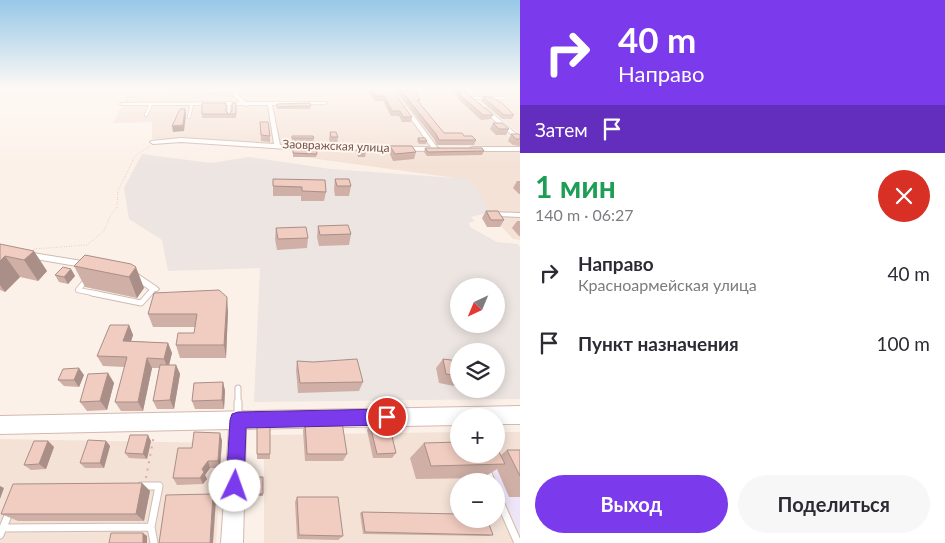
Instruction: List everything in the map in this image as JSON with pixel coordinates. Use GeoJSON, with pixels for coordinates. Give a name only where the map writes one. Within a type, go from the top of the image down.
{"type":"FeatureCollection","features":[{"type":"Feature","properties":{"kind":"main road"},"geometry":{"type":"LineString","coordinates":[[505,415],[520,415]]}},
{"type":"Feature","properties":{"kind":"main road"},"geometry":{"type":"LineString","coordinates":[[0,425],[450,416]]}},
{"type":"Feature","properties":{"kind":"main road"},"geometry":{"type":"LineString","coordinates":[[232,543],[238,420]]}},
{"type":"Feature","properties":{"kind":"street"},"geometry":{"type":"LineString","coordinates":[[271,113],[277,145]]}},
{"type":"Feature","properties":{"kind":"street"},"geometry":{"type":"LineString","coordinates":[[409,113],[435,149]]}},
{"type":"Feature","properties":{"kind":"street"},"geometry":{"type":"LineString","coordinates":[[489,113],[520,140]]}},
{"type":"Feature","properties":{"kind":"street","name":"Заовражская улица"},"geometry":{"type":"LineString","coordinates":[[153,142],[181,140],[287,147],[445,149]]}},
{"type":"Feature","properties":{"kind":"street"},"geometry":{"type":"LineString","coordinates":[[464,149],[520,149]]}},
{"type":"Feature","properties":{"kind":"street"},"geometry":{"type":"LineString","coordinates":[[496,214],[520,214]]}},
{"type":"Feature","properties":{"kind":"street"},"geometry":{"type":"LineString","coordinates":[[18,253],[95,270]]}},
{"type":"Feature","properties":{"kind":"street"},"geometry":{"type":"LineString","coordinates":[[122,270],[130,272],[154,289]]}},
{"type":"Feature","properties":{"kind":"lane"},"geometry":{"type":"LineString","coordinates":[[95,270],[78,290],[141,303],[154,289]]}},
{"type":"Feature","properties":{"kind":"lane"},"geometry":{"type":"LineString","coordinates":[[238,388],[238,420]]}},
{"type":"Feature","properties":{"kind":"lane"},"geometry":{"type":"LineString","coordinates":[[483,463],[487,473]]}},
{"type":"Feature","properties":{"kind":"lane"},"geometry":{"type":"LineString","coordinates":[[135,486],[159,486],[151,527],[154,543]]}},
{"type":"Feature","properties":{"kind":"lane"},"geometry":{"type":"LineString","coordinates":[[12,503],[1,532],[151,527]]}},
{"type":"Feature","properties":{"kind":"lane"},"geometry":{"type":"LineString","coordinates":[[505,513],[518,543]]}},
{"type":"Feature","properties":{"kind":"path"},"geometry":{"type":"LineString","coordinates":[[18,253],[34,249],[87,245],[104,232],[110,216],[117,208],[118,191],[135,156],[152,145],[153,142]]}},
{"type":"Feature","properties":{"kind":"path"},"geometry":{"type":"LineString","coordinates":[[144,486],[156,423]]}},
{"type":"Feature","properties":{"kind":"shaded area"},"geometry":{"type":"Polygon","coordinates":[[[118,113],[483,113],[520,146],[268,144],[152,139],[152,122],[113,123],[118,113]]]}},
{"type":"Feature","properties":{"kind":"shaded area"},"geometry":{"type":"Polygon","coordinates":[[[496,113],[520,113],[520,134],[496,113]]]}},
{"type":"Feature","properties":{"kind":"shaded area"},"geometry":{"type":"Polygon","coordinates":[[[299,149],[520,152],[520,240],[513,239],[455,178],[303,157],[299,149]]]}},
{"type":"Feature","properties":{"kind":"shaded area"},"geometry":{"type":"Polygon","coordinates":[[[142,154],[211,163],[249,157],[331,169],[470,179],[491,212],[471,217],[475,221],[469,223],[470,227],[497,242],[518,244],[520,247],[520,399],[254,402],[260,268],[168,271],[162,240],[129,219],[124,188],[142,154]]]}},
{"type":"Feature","properties":{"kind":"shaded area"},"geometry":{"type":"Polygon","coordinates":[[[450,432],[450,463],[505,463],[505,432],[520,432],[520,543],[264,543],[264,435],[450,432]]]}},
{"type":"Feature","properties":{"kind":"shaded area"},"geometry":{"type":"Polygon","coordinates":[[[0,439],[222,443],[216,543],[0,543],[0,439]]]}},
{"type":"Feature","properties":{"kind":"shaded area"},"geometry":{"type":"Polygon","coordinates":[[[505,458],[520,458],[520,535],[505,501],[505,473],[493,473],[489,463],[505,463],[505,458]]]}},
{"type":"Feature","properties":{"kind":"building"},"geometry":{"type":"Polygon","coordinates":[[[178,113],[184,113],[183,125],[172,126],[178,113]]]}},
{"type":"Feature","properties":{"kind":"building"},"geometry":{"type":"Polygon","coordinates":[[[228,113],[229,114],[202,114],[228,113]]]}},
{"type":"Feature","properties":{"kind":"building"},"geometry":{"type":"Polygon","coordinates":[[[401,113],[409,113],[412,117],[403,117],[401,113]]]}},
{"type":"Feature","properties":{"kind":"building"},"geometry":{"type":"Polygon","coordinates":[[[419,113],[428,113],[444,133],[462,133],[464,136],[472,136],[476,140],[439,140],[419,113]]]}},
{"type":"Feature","properties":{"kind":"building"},"geometry":{"type":"Polygon","coordinates":[[[481,113],[493,115],[483,115],[481,113]]]}},
{"type":"Feature","properties":{"kind":"building"},"geometry":{"type":"Polygon","coordinates":[[[502,113],[514,115],[504,115],[502,113]]]}},
{"type":"Feature","properties":{"kind":"building"},"geometry":{"type":"Polygon","coordinates":[[[260,122],[268,122],[270,136],[261,135],[260,122]]]}},
{"type":"Feature","properties":{"kind":"building"},"geometry":{"type":"Polygon","coordinates":[[[493,123],[502,123],[509,129],[499,129],[493,123]]]}},
{"type":"Feature","properties":{"kind":"building"},"geometry":{"type":"Polygon","coordinates":[[[330,132],[336,132],[338,137],[331,137],[330,132]]]}},
{"type":"Feature","properties":{"kind":"building"},"geometry":{"type":"Polygon","coordinates":[[[511,134],[519,134],[520,139],[516,139],[511,134]]]}},
{"type":"Feature","properties":{"kind":"building"},"geometry":{"type":"Polygon","coordinates":[[[292,136],[313,136],[314,138],[292,138],[292,136]]]}},
{"type":"Feature","properties":{"kind":"building"},"geometry":{"type":"Polygon","coordinates":[[[418,138],[425,138],[427,141],[420,141],[418,138]]]}},
{"type":"Feature","properties":{"kind":"building"},"geometry":{"type":"Polygon","coordinates":[[[357,145],[364,145],[366,151],[360,151],[357,145]]]}},
{"type":"Feature","properties":{"kind":"building"},"geometry":{"type":"Polygon","coordinates":[[[390,146],[412,146],[416,152],[395,154],[390,146]]]}},
{"type":"Feature","properties":{"kind":"building"},"geometry":{"type":"Polygon","coordinates":[[[293,148],[316,148],[317,154],[293,153],[293,148]]]}},
{"type":"Feature","properties":{"kind":"building"},"geometry":{"type":"Polygon","coordinates":[[[425,148],[482,148],[484,151],[428,152],[425,148]]]}},
{"type":"Feature","properties":{"kind":"building"},"geometry":{"type":"Polygon","coordinates":[[[273,179],[325,180],[326,192],[302,191],[302,187],[273,186],[273,179]]]}},
{"type":"Feature","properties":{"kind":"building"},"geometry":{"type":"Polygon","coordinates":[[[335,179],[349,179],[351,186],[337,186],[335,179]]]}},
{"type":"Feature","properties":{"kind":"building"},"geometry":{"type":"Polygon","coordinates":[[[486,211],[498,211],[504,220],[491,220],[486,211]]]}},
{"type":"Feature","properties":{"kind":"building"},"geometry":{"type":"Polygon","coordinates":[[[348,225],[351,234],[320,235],[318,226],[348,225]]]}},
{"type":"Feature","properties":{"kind":"building"},"geometry":{"type":"Polygon","coordinates":[[[306,227],[308,238],[278,239],[276,228],[306,227]]]}},
{"type":"Feature","properties":{"kind":"building"},"geometry":{"type":"Polygon","coordinates":[[[0,244],[34,251],[24,260],[5,256],[0,261],[0,244]]]}},
{"type":"Feature","properties":{"kind":"building"},"geometry":{"type":"Polygon","coordinates":[[[85,255],[131,264],[136,267],[129,277],[74,266],[85,255]]]}},
{"type":"Feature","properties":{"kind":"building"},"geometry":{"type":"Polygon","coordinates":[[[63,267],[71,269],[64,277],[55,275],[63,267]]]}},
{"type":"Feature","properties":{"kind":"building"},"geometry":{"type":"Polygon","coordinates":[[[219,290],[227,297],[224,345],[176,345],[178,333],[194,333],[197,314],[148,314],[154,293],[219,290]]]}},
{"type":"Feature","properties":{"kind":"building"},"geometry":{"type":"Polygon","coordinates":[[[110,325],[129,325],[123,341],[168,343],[164,359],[147,358],[138,402],[115,402],[127,357],[97,356],[110,325]]]}},
{"type":"Feature","properties":{"kind":"building"},"geometry":{"type":"Polygon","coordinates":[[[357,359],[363,382],[300,383],[297,361],[313,362],[357,359]]]}},
{"type":"Feature","properties":{"kind":"building"},"geometry":{"type":"Polygon","coordinates":[[[443,359],[450,360],[450,375],[446,374],[443,359]]]}},
{"type":"Feature","properties":{"kind":"building"},"geometry":{"type":"Polygon","coordinates":[[[160,365],[176,365],[170,400],[153,401],[160,365]]]}},
{"type":"Feature","properties":{"kind":"building"},"geometry":{"type":"Polygon","coordinates":[[[79,368],[74,380],[58,380],[63,369],[79,368]]]}},
{"type":"Feature","properties":{"kind":"building"},"geometry":{"type":"Polygon","coordinates":[[[108,373],[100,401],[80,402],[88,374],[108,373]]]}},
{"type":"Feature","properties":{"kind":"building"},"geometry":{"type":"Polygon","coordinates":[[[223,382],[222,400],[192,401],[194,383],[223,382]]]}},
{"type":"Feature","properties":{"kind":"building"},"geometry":{"type":"Polygon","coordinates":[[[305,422],[342,422],[347,454],[307,454],[305,422]]]}},
{"type":"Feature","properties":{"kind":"building"},"geometry":{"type":"Polygon","coordinates":[[[389,424],[396,453],[377,454],[370,425],[389,424]]]}},
{"type":"Feature","properties":{"kind":"building"},"geometry":{"type":"Polygon","coordinates":[[[257,425],[270,425],[270,454],[257,454],[257,425]]]}},
{"type":"Feature","properties":{"kind":"building"},"geometry":{"type":"Polygon","coordinates":[[[194,432],[220,433],[218,461],[208,461],[202,469],[204,472],[200,478],[173,478],[178,448],[192,448],[194,432]]]}},
{"type":"Feature","properties":{"kind":"building"},"geometry":{"type":"Polygon","coordinates":[[[130,435],[148,435],[143,454],[125,453],[130,435]]]}},
{"type":"Feature","properties":{"kind":"building"},"geometry":{"type":"Polygon","coordinates":[[[88,440],[106,441],[100,463],[80,463],[88,440]]]}},
{"type":"Feature","properties":{"kind":"building"},"geometry":{"type":"Polygon","coordinates":[[[34,441],[48,441],[39,464],[24,465],[34,441]]]}},
{"type":"Feature","properties":{"kind":"building"},"geometry":{"type":"Polygon","coordinates":[[[450,442],[450,463],[505,464],[431,466],[424,443],[450,442]]]}},
{"type":"Feature","properties":{"kind":"building"},"geometry":{"type":"Polygon","coordinates":[[[507,450],[520,450],[520,476],[507,450]]]}},
{"type":"Feature","properties":{"kind":"building"},"geometry":{"type":"Polygon","coordinates":[[[255,477],[263,477],[263,494],[255,494],[255,477]]]}},
{"type":"Feature","properties":{"kind":"building"},"geometry":{"type":"Polygon","coordinates":[[[142,483],[136,514],[1,514],[13,484],[142,483]]]}},
{"type":"Feature","properties":{"kind":"building"},"geometry":{"type":"Polygon","coordinates":[[[213,494],[210,543],[159,543],[166,495],[213,494]]]}},
{"type":"Feature","properties":{"kind":"building"},"geometry":{"type":"Polygon","coordinates":[[[297,497],[338,497],[343,536],[299,535],[297,497]]]}},
{"type":"Feature","properties":{"kind":"building"},"geometry":{"type":"Polygon","coordinates":[[[362,512],[450,514],[450,528],[490,528],[493,535],[365,532],[362,512]]]}},
{"type":"Feature","properties":{"kind":"building"},"geometry":{"type":"Polygon","coordinates":[[[111,533],[143,533],[143,543],[109,543],[111,533]]]}},
{"type":"Feature","properties":{"kind":"route"},"geometry":{"type":"LineString","coordinates":[[235,486],[238,420],[387,417]]}}]}
